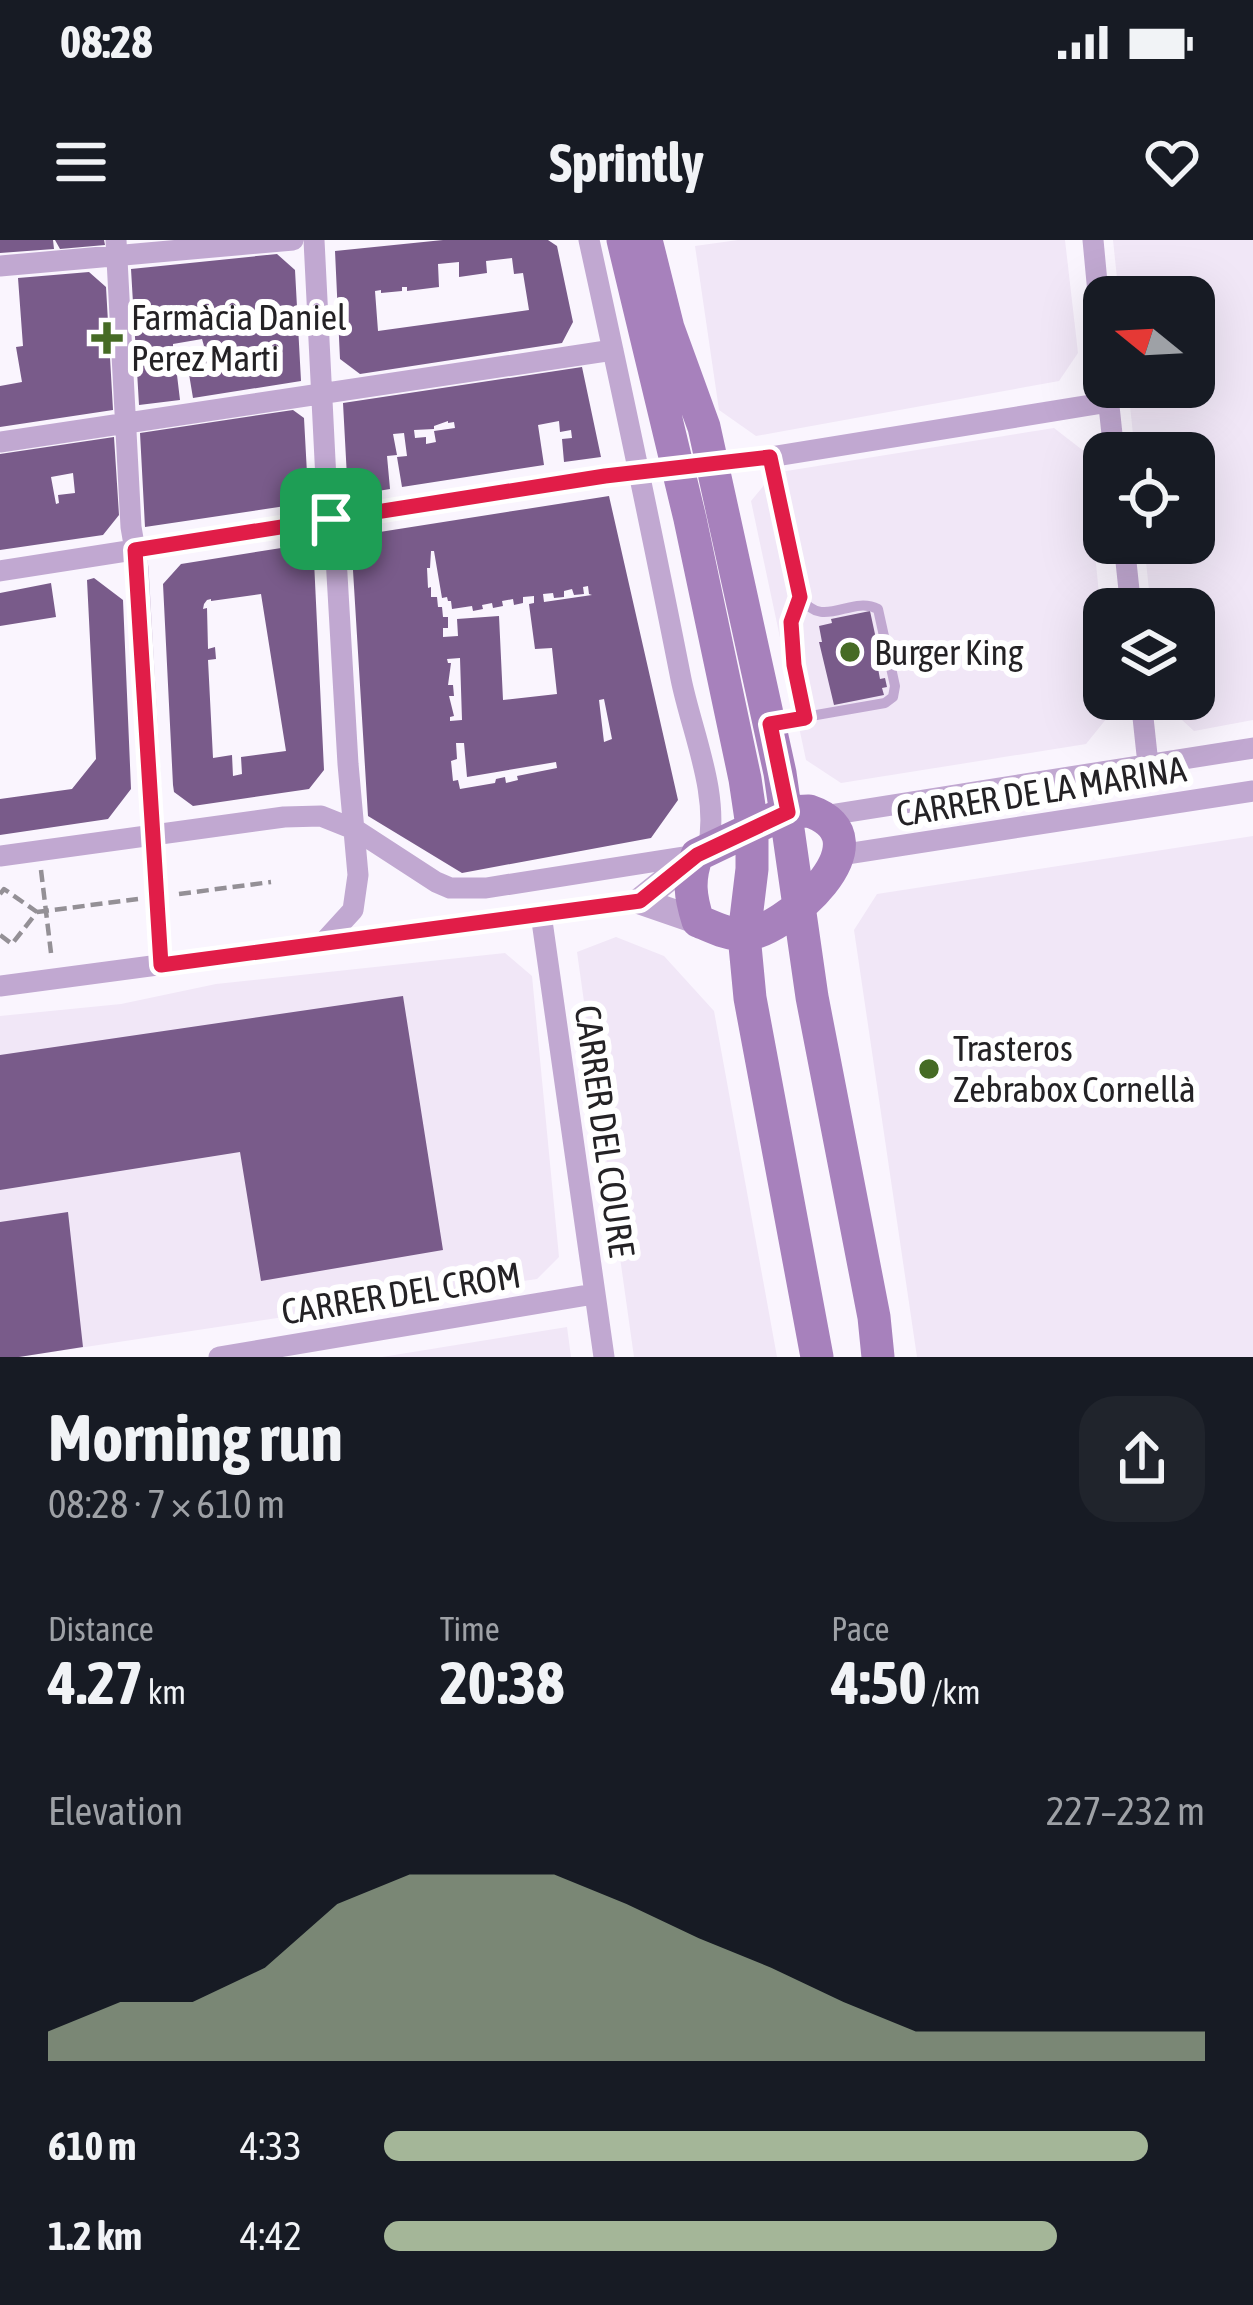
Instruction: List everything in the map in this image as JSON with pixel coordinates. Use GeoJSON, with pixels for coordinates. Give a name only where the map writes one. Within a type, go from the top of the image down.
{"type":"FeatureCollection","features":[{"type":"Feature","properties":{"kind":"main road"},"geometry":{"type":"LineString","coordinates":[[623,240],[745,778],[752,826],[744,935],[750,998],[817,1357]]}},
{"type":"Feature","properties":{"kind":"main road"},"geometry":{"type":"LineString","coordinates":[[646,240],[668,328],[704,428],[770,724],[878,1357]]}},
{"type":"Feature","properties":{"kind":"main road"},"geometry":{"type":"LineString","coordinates":[[788,812],[823,816],[836,833],[840,854],[828,880],[758,932],[744,935],[698,921],[689,877],[702,852],[788,812]]}},
{"type":"Feature","properties":{"kind":"street"},"geometry":{"type":"LineString","coordinates":[[0,266],[116,248],[293,240]]}},
{"type":"Feature","properties":{"kind":"street"},"geometry":{"type":"LineString","coordinates":[[314,240],[358,875],[353,910],[322,944]]}},
{"type":"Feature","properties":{"kind":"street"},"geometry":{"type":"LineString","coordinates":[[589,240],[712,829],[702,852],[640,901]]}},
{"type":"Feature","properties":{"kind":"street"},"geometry":{"type":"LineString","coordinates":[[1093,240],[1096,276]]}},
{"type":"Feature","properties":{"kind":"street"},"geometry":{"type":"LineString","coordinates":[[116,248],[161,965]]}},
{"type":"Feature","properties":{"kind":"street"},"geometry":{"type":"LineString","coordinates":[[0,442],[613,350]]}},
{"type":"Feature","properties":{"kind":"street"},"geometry":{"type":"LineString","coordinates":[[0,571],[770,457],[1083,400]]}},
{"type":"Feature","properties":{"kind":"street"},"geometry":{"type":"LineString","coordinates":[[1143,720],[1148,764]]}},
{"type":"Feature","properties":{"kind":"street"},"geometry":{"type":"LineString","coordinates":[[823,816],[1253,748]]}},
{"type":"Feature","properties":{"kind":"street","name":"CARRER DE LA MARINA"},"geometry":{"type":"LineString","coordinates":[[840,854],[1253,791]]}},
{"type":"Feature","properties":{"kind":"street"},"geometry":{"type":"LineString","coordinates":[[1,866],[284,817],[321,817],[356,830],[436,882],[468,890],[702,852]]}},
{"type":"Feature","properties":{"kind":"street"},"geometry":{"type":"LineString","coordinates":[[0,986],[640,901],[698,921]]}},
{"type":"Feature","properties":{"kind":"street","name":"CARRER DEL COURE"},"geometry":{"type":"LineString","coordinates":[[541,914],[604,1357]]}},
{"type":"Feature","properties":{"kind":"street","name":"CARRER DEL CROM"},"geometry":{"type":"LineString","coordinates":[[220,1357],[594,1294]]}},
{"type":"Feature","properties":{"kind":"lane"},"geometry":{"type":"LineString","coordinates":[[770,457],[800,597],[807,607],[824,613],[869,604],[878,609],[895,692],[885,704],[770,724]]}},
{"type":"Feature","properties":{"kind":"lane"},"geometry":{"type":"LineString","coordinates":[[800,597],[791,622],[805,718]]}},
{"type":"Feature","properties":{"kind":"path"},"geometry":{"type":"LineString","coordinates":[[1,866],[2,891],[37,912],[140,899]]}},
{"type":"Feature","properties":{"kind":"path"},"geometry":{"type":"LineString","coordinates":[[41,869],[51,953]]}},
{"type":"Feature","properties":{"kind":"path"},"geometry":{"type":"LineString","coordinates":[[174,894],[271,882]]}},
{"type":"Feature","properties":{"kind":"path"},"geometry":{"type":"LineString","coordinates":[[12,944],[37,912]]}},
{"type":"Feature","properties":{"kind":"path"},"geometry":{"type":"LineString","coordinates":[[0,935],[12,944],[14,958]]}},
{"type":"Feature","properties":{"kind":"shaded area"},"geometry":{"type":"Polygon","coordinates":[[[738,240],[1065,240],[1078,353],[1059,381],[756,436],[719,410],[695,246],[738,240]]]}},
{"type":"Feature","properties":{"kind":"shaded area"},"geometry":{"type":"Polygon","coordinates":[[[1113,240],[1253,240],[1253,720],[1194,731],[1182,720],[1215,720],[1215,588],[1149,588],[1146,564],[1215,564],[1215,432],[1133,432],[1130,408],[1215,408],[1215,276],[1117,276],[1113,240]]]}},
{"type":"Feature","properties":{"kind":"shaded area"},"geometry":{"type":"Polygon","coordinates":[[[1054,428],[1083,450],[1083,564],[1096,564],[1098,588],[1083,588],[1083,720],[1105,720],[1086,744],[841,783],[806,760],[751,501],[774,473],[1054,428]]]}},
{"type":"Feature","properties":{"kind":"shaded area"},"geometry":{"type":"Polygon","coordinates":[[[1253,836],[1253,1357],[917,1357],[854,930],[877,894],[1253,836]]]}},
{"type":"Feature","properties":{"kind":"shaded area"},"geometry":{"type":"Polygon","coordinates":[[[616,937],[664,956],[714,1011],[777,1357],[634,1357],[577,952],[616,937]]]}},
{"type":"Feature","properties":{"kind":"shaded area"},"geometry":{"type":"Polygon","coordinates":[[[505,953],[532,976],[559,1257],[537,1279],[0,1357],[0,1016],[121,1004],[216,984],[505,953]]]}},
{"type":"Feature","properties":{"kind":"shaded area"},"geometry":{"type":"Polygon","coordinates":[[[567,1327],[571,1357],[382,1357],[567,1327]]]}},
{"type":"Feature","properties":{"kind":"building"},"geometry":{"type":"Polygon","coordinates":[[[0,240],[53,240],[54,249],[0,253],[0,240]]]}},
{"type":"Feature","properties":{"kind":"building"},"geometry":{"type":"Polygon","coordinates":[[[55,240],[104,240],[105,245],[60,249],[55,240]]]}},
{"type":"Feature","properties":{"kind":"building"},"geometry":{"type":"Polygon","coordinates":[[[443,240],[548,240],[557,246],[573,322],[562,343],[360,374],[340,359],[335,251],[443,240]],[[512,258],[486,261],[487,273],[459,277],[459,262],[438,264],[439,287],[375,291],[378,331],[529,310],[523,273],[514,274],[512,258]]]}},
{"type":"Feature","properties":{"kind":"building"},"geometry":{"type":"Polygon","coordinates":[[[277,254],[295,270],[301,381],[193,398],[189,374],[177,375],[180,400],[139,405],[131,269],[277,254]],[[202,339],[173,344],[173,364],[187,361],[185,349],[204,346],[202,339]]]}},
{"type":"Feature","properties":{"kind":"building"},"geometry":{"type":"Polygon","coordinates":[[[89,272],[106,287],[113,410],[0,427],[0,386],[22,382],[16,347],[23,346],[18,278],[89,272]]]}},
{"type":"Feature","properties":{"kind":"building"},"geometry":{"type":"Polygon","coordinates":[[[582,367],[601,457],[564,462],[562,439],[572,438],[571,430],[560,432],[559,421],[538,425],[544,465],[402,487],[397,457],[407,456],[404,433],[393,434],[397,455],[387,456],[390,489],[348,496],[343,403],[582,367]],[[454,422],[414,430],[415,438],[426,437],[426,444],[436,442],[434,431],[455,428],[454,422]]]}},
{"type":"Feature","properties":{"kind":"building"},"geometry":{"type":"Polygon","coordinates":[[[293,410],[304,418],[308,492],[299,504],[145,527],[140,433],[293,410]]]}},
{"type":"Feature","properties":{"kind":"building"},"geometry":{"type":"Polygon","coordinates":[[[114,437],[119,515],[103,535],[0,550],[0,454],[114,437]],[[73,473],[51,477],[56,504],[58,495],[75,493],[73,473]]]}},
{"type":"Feature","properties":{"kind":"building"},"geometry":{"type":"Polygon","coordinates":[[[609,496],[678,800],[651,838],[462,873],[368,816],[352,554],[367,534],[609,496]],[[434,551],[431,597],[437,597],[443,617],[448,617],[443,637],[458,636],[457,619],[499,616],[503,700],[557,694],[552,648],[535,649],[529,604],[534,603],[534,596],[523,597],[523,603],[514,605],[513,599],[493,608],[492,603],[473,611],[472,606],[452,609],[451,601],[442,598],[434,551]],[[588,586],[583,587],[584,594],[574,595],[572,589],[564,591],[564,597],[543,594],[544,602],[592,595],[588,586]],[[460,658],[447,659],[451,663],[448,685],[453,685],[454,696],[449,696],[454,716],[450,721],[462,720],[460,658]],[[604,699],[599,700],[604,742],[612,739],[604,699]],[[456,743],[457,759],[451,761],[453,781],[458,780],[460,789],[505,777],[506,783],[518,780],[517,776],[557,768],[556,762],[467,777],[464,743],[456,743]]]}},
{"type":"Feature","properties":{"kind":"building"},"geometry":{"type":"Polygon","coordinates":[[[294,546],[314,561],[324,770],[309,789],[193,806],[174,792],[163,584],[181,564],[294,546]],[[261,594],[207,600],[203,609],[207,608],[208,649],[215,647],[216,659],[208,660],[213,758],[232,755],[233,776],[242,774],[241,757],[286,751],[261,594]]]}},
{"type":"Feature","properties":{"kind":"building"},"geometry":{"type":"Polygon","coordinates":[[[94,578],[123,600],[131,789],[108,819],[0,835],[0,799],[72,789],[96,759],[87,580],[94,578]]]}},
{"type":"Feature","properties":{"kind":"building"},"geometry":{"type":"Polygon","coordinates":[[[51,583],[56,617],[0,626],[0,593],[51,583]]]}},
{"type":"Feature","properties":{"kind":"building","name":"Burger King"},"geometry":{"type":"Polygon","coordinates":[[[870,611],[880,679],[885,678],[887,687],[882,688],[884,695],[834,705],[819,626],[870,611]]]}},
{"type":"Feature","properties":{"kind":"building"},"geometry":{"type":"Polygon","coordinates":[[[403,996],[443,1250],[261,1281],[240,1152],[0,1190],[0,1055],[403,996]]]}},
{"type":"Feature","properties":{"kind":"building"},"geometry":{"type":"Polygon","coordinates":[[[68,1212],[83,1347],[0,1357],[0,1222],[68,1212]]]}},
{"type":"Feature","properties":{"kind":"place","name":"Farmàcia Daniel Perez Marti"},"geometry":{"type":"Point","coordinates":[107,338]}},
{"type":"Feature","properties":{"kind":"place","name":"Burger King"},"geometry":{"type":"Point","coordinates":[850,652]}},
{"type":"Feature","properties":{"kind":"place","name":"Trasteros Zebrabox Cornellà"},"geometry":{"type":"Point","coordinates":[929,1069]}},
{"type":"Feature","properties":{"kind":"route"},"geometry":{"type":"LineString","coordinates":[[770,457],[800,597],[791,622],[805,718],[770,724],[788,812],[697,855],[640,901],[161,965],[135,550],[331,519],[605,476],[770,457]]}}]}
